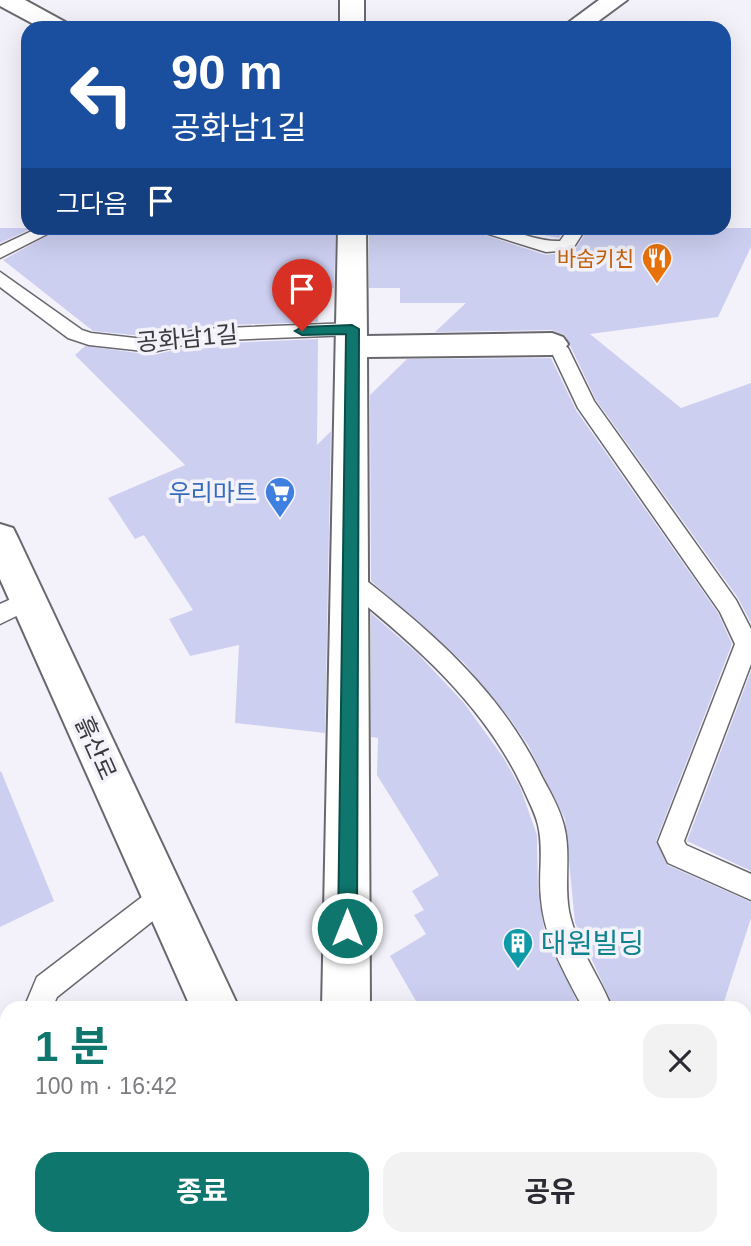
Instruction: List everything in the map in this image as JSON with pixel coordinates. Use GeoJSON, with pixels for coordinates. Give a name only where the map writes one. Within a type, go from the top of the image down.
{"type":"FeatureCollection","features":[{"type":"Feature","properties":{"kind":"street"},"geometry":{"type":"LineString","coordinates":[[7,0],[46,21]]}},
{"type":"Feature","properties":{"kind":"street"},"geometry":{"type":"LineString","coordinates":[[352,0],[352,21]]}},
{"type":"Feature","properties":{"kind":"street"},"geometry":{"type":"LineString","coordinates":[[584,21],[615,0]]}},
{"type":"Feature","properties":{"kind":"street"},"geometry":{"type":"LineString","coordinates":[[346,1001],[352,235]]}},
{"type":"Feature","properties":{"kind":"street"},"geometry":{"type":"LineString","coordinates":[[352,338],[552,344]]}},
{"type":"Feature","properties":{"kind":"street","name":"흙산로"},"geometry":{"type":"LineString","coordinates":[[0,538],[14,608],[164,896],[212,1001]]}},
{"type":"Feature","properties":{"kind":"lane"},"geometry":{"type":"LineString","coordinates":[[0,253],[36,235]]}},
{"type":"Feature","properties":{"kind":"lane"},"geometry":{"type":"LineString","coordinates":[[511,235],[554,248],[566,246],[573,235]]}},
{"type":"Feature","properties":{"kind":"lane","name":"공화남1길"},"geometry":{"type":"LineString","coordinates":[[0,278],[75,334],[89,339],[153,346],[201,335],[352,338]]}},
{"type":"Feature","properties":{"kind":"lane"},"geometry":{"type":"LineString","coordinates":[[552,344],[561,352],[591,412],[704,576],[728,606],[744,635],[747,644],[743,659],[671,842],[677,854],[751,887]]}},
{"type":"Feature","properties":{"kind":"lane"},"geometry":{"type":"LineString","coordinates":[[349,580],[427,640],[463,677],[500,724],[528,770],[551,825],[554,902],[570,951],[595,1001]]}},
{"type":"Feature","properties":{"kind":"lane"},"geometry":{"type":"LineString","coordinates":[[41,1001],[47,987],[164,896]]}},
{"type":"Feature","properties":{"kind":"building"},"geometry":{"type":"Polygon","coordinates":[[[0,228],[21,228],[21,233],[0,243],[0,228]]]}},
{"type":"Feature","properties":{"kind":"building"},"geometry":{"type":"Polygon","coordinates":[[[731,228],[751,228],[751,247],[718,317],[590,334],[681,408],[751,383],[751,623],[738,598],[596,400],[565,335],[552,330],[435,332],[466,303],[400,303],[400,288],[369,288],[369,235],[484,235],[546,255],[574,251],[584,235],[731,235],[731,228]]]}},
{"type":"Feature","properties":{"kind":"building"},"geometry":{"type":"Polygon","coordinates":[[[48,235],[336,235],[334,288],[318,288],[318,322],[200,326],[153,337],[93,331],[3,260],[48,235]]]}},
{"type":"Feature","properties":{"kind":"building"},"geometry":{"type":"Polygon","coordinates":[[[318,339],[317,445],[331,431],[325,733],[235,723],[239,645],[190,656],[169,619],[193,610],[144,535],[135,539],[108,498],[185,465],[75,355],[85,346],[153,355],[200,344],[318,339]]]}},
{"type":"Feature","properties":{"kind":"building"},"geometry":{"type":"Polygon","coordinates":[[[551,358],[576,410],[718,613],[732,644],[656,841],[667,865],[751,902],[751,918],[724,1001],[611,1001],[575,923],[565,819],[528,745],[464,663],[371,581],[370,395],[407,359],[551,358]]]}},
{"type":"Feature","properties":{"kind":"building"},"geometry":{"type":"Polygon","coordinates":[[[371,613],[418,654],[464,703],[503,757],[520,787],[537,835],[538,890],[544,929],[577,1001],[416,1001],[390,956],[426,934],[414,915],[424,910],[412,891],[439,875],[377,775],[378,738],[371,737],[371,613]]]}},
{"type":"Feature","properties":{"kind":"building"},"geometry":{"type":"Polygon","coordinates":[[[751,671],[751,871],[687,841],[751,671]]]}},
{"type":"Feature","properties":{"kind":"building"},"geometry":{"type":"Polygon","coordinates":[[[0,772],[54,901],[0,927],[0,772]]]}},
{"type":"Feature","properties":{"kind":"place","name":"바숨키친"},"geometry":{"type":"Point","coordinates":[657,285]}},
{"type":"Feature","properties":{"kind":"place","name":"우리마트"},"geometry":{"type":"Point","coordinates":[280,519]}},
{"type":"Feature","properties":{"kind":"place","name":"대원빌딩"},"geometry":{"type":"Point","coordinates":[518,970]}},
{"type":"Feature","properties":{"kind":"route"},"geometry":{"type":"LineString","coordinates":[[302,331],[352,329],[347,928]]}}]}
